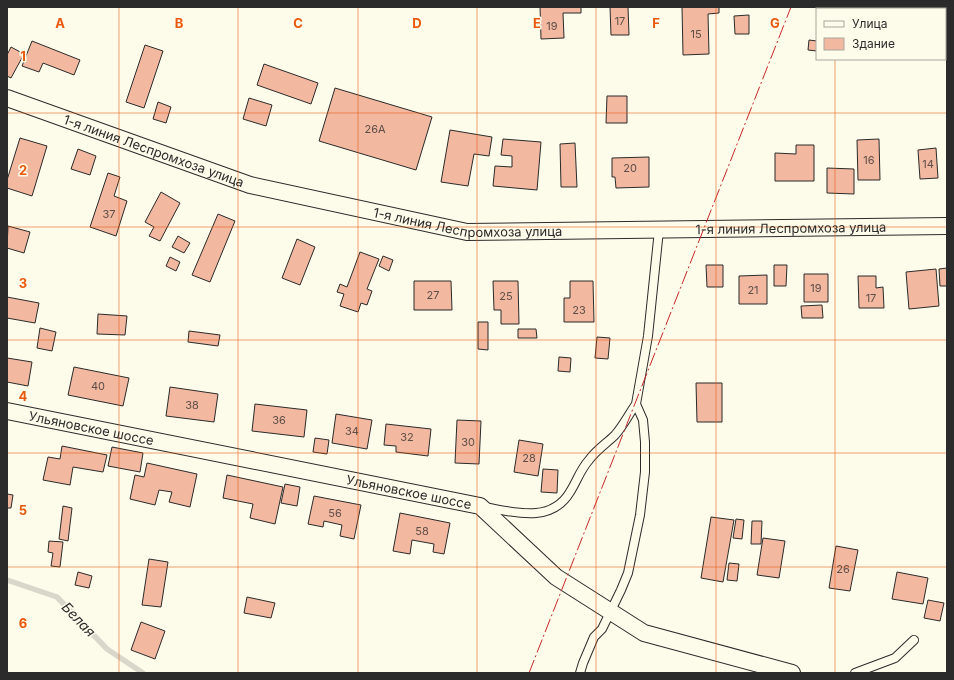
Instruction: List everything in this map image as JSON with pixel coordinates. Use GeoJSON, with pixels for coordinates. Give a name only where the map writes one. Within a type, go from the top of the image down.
{"type":"FeatureCollection","features":[{"type":"Feature","properties":{"kind":"street","name":"1-я линия Леспромхоза улица"},"geometry":{"type":"LineString","coordinates":[[7,98],[250,185],[467,232],[947,226]]}},
{"type":"Feature","properties":{"kind":"street","name":"Ульяновское шоссе"},"geometry":{"type":"LineString","coordinates":[[7,411],[480,506],[556,577],[644,633],[792,673]]}},
{"type":"Feature","properties":{"kind":"lane"},"geometry":{"type":"LineString","coordinates":[[480,506],[521,514],[544,512],[559,504],[570,493],[580,472],[590,459],[616,434],[636,404],[648,336],[659,230]]}},
{"type":"Feature","properties":{"kind":"lane"},"geometry":{"type":"LineString","coordinates":[[580,673],[594,637],[602,629],[628,573],[640,515],[645,472],[643,420],[636,404]]}},
{"type":"Feature","properties":{"kind":"lane"},"geometry":{"type":"LineString","coordinates":[[855,673],[895,658],[914,640]]}},
{"type":"Feature","properties":{"kind":"building"},"geometry":{"type":"Polygon","coordinates":[[[540,7],[581,7],[581,13],[563,13],[564,38],[541,39],[540,7]]]}},
{"type":"Feature","properties":{"kind":"building"},"geometry":{"type":"Polygon","coordinates":[[[610,7],[628,7],[629,35],[611,35],[610,7]]]}},
{"type":"Feature","properties":{"kind":"building"},"geometry":{"type":"Polygon","coordinates":[[[682,7],[719,7],[719,13],[708,14],[709,54],[683,55],[682,7]]]}},
{"type":"Feature","properties":{"kind":"building"},"geometry":{"type":"Polygon","coordinates":[[[871,7],[900,7],[900,8],[871,7]]]}},
{"type":"Feature","properties":{"kind":"building"},"geometry":{"type":"Polygon","coordinates":[[[947,7],[947,26],[946,8],[931,8],[947,7]]]}},
{"type":"Feature","properties":{"kind":"building"},"geometry":{"type":"Polygon","coordinates":[[[749,15],[749,34],[735,34],[734,16],[749,15]]]}},
{"type":"Feature","properties":{"kind":"building"},"geometry":{"type":"Polygon","coordinates":[[[809,40],[816,41],[816,51],[808,50],[809,40]]]}},
{"type":"Feature","properties":{"kind":"building"},"geometry":{"type":"Polygon","coordinates":[[[32,41],[80,60],[74,75],[43,63],[39,72],[22,66],[32,41]]]}},
{"type":"Feature","properties":{"kind":"building"},"geometry":{"type":"Polygon","coordinates":[[[145,45],[163,51],[144,108],[126,102],[145,45]]]}},
{"type":"Feature","properties":{"kind":"building"},"geometry":{"type":"Polygon","coordinates":[[[11,47],[24,54],[11,78],[7,76],[7,55],[11,47]]]}},
{"type":"Feature","properties":{"kind":"building"},"geometry":{"type":"Polygon","coordinates":[[[264,64],[318,83],[311,104],[257,85],[264,64]]]}},
{"type":"Feature","properties":{"kind":"building"},"geometry":{"type":"Polygon","coordinates":[[[335,88],[432,117],[416,170],[319,141],[335,88]]]}},
{"type":"Feature","properties":{"kind":"building"},"geometry":{"type":"Polygon","coordinates":[[[607,96],[627,96],[627,123],[606,123],[607,96]]]}},
{"type":"Feature","properties":{"kind":"building"},"geometry":{"type":"Polygon","coordinates":[[[249,98],[272,105],[266,126],[243,119],[249,98]]]}},
{"type":"Feature","properties":{"kind":"building"},"geometry":{"type":"Polygon","coordinates":[[[158,102],[171,107],[166,123],[153,119],[158,102]]]}},
{"type":"Feature","properties":{"kind":"building"},"geometry":{"type":"Polygon","coordinates":[[[450,130],[492,137],[489,156],[474,154],[468,186],[441,182],[450,130]]]}},
{"type":"Feature","properties":{"kind":"building"},"geometry":{"type":"Polygon","coordinates":[[[20,138],[47,146],[32,196],[7,188],[7,180],[20,138]]]}},
{"type":"Feature","properties":{"kind":"building"},"geometry":{"type":"Polygon","coordinates":[[[503,139],[541,142],[537,190],[493,186],[495,166],[512,167],[512,156],[501,155],[503,139]]]}},
{"type":"Feature","properties":{"kind":"building"},"geometry":{"type":"Polygon","coordinates":[[[879,139],[880,180],[858,180],[857,140],[879,139]]]}},
{"type":"Feature","properties":{"kind":"building"},"geometry":{"type":"Polygon","coordinates":[[[575,143],[577,187],[561,187],[560,144],[575,143]]]}},
{"type":"Feature","properties":{"kind":"building"},"geometry":{"type":"Polygon","coordinates":[[[796,145],[814,145],[814,181],[775,181],[775,153],[796,154],[796,145]]]}},
{"type":"Feature","properties":{"kind":"building"},"geometry":{"type":"Polygon","coordinates":[[[936,148],[938,178],[920,179],[918,150],[936,148]]]}},
{"type":"Feature","properties":{"kind":"building"},"geometry":{"type":"Polygon","coordinates":[[[78,149],[96,156],[90,175],[71,169],[78,149]]]}},
{"type":"Feature","properties":{"kind":"building"},"geometry":{"type":"Polygon","coordinates":[[[649,157],[649,187],[616,188],[615,177],[612,177],[612,158],[649,157]]]}},
{"type":"Feature","properties":{"kind":"building"},"geometry":{"type":"Polygon","coordinates":[[[827,168],[854,169],[854,194],[827,193],[827,168]]]}},
{"type":"Feature","properties":{"kind":"building"},"geometry":{"type":"Polygon","coordinates":[[[108,173],[120,177],[114,196],[127,201],[116,236],[90,227],[108,173]]]}},
{"type":"Feature","properties":{"kind":"building"},"geometry":{"type":"Polygon","coordinates":[[[161,192],[180,203],[160,241],[149,236],[154,227],[145,222],[161,192]]]}},
{"type":"Feature","properties":{"kind":"building"},"geometry":{"type":"Polygon","coordinates":[[[218,214],[235,221],[210,282],[192,275],[218,214]]]}},
{"type":"Feature","properties":{"kind":"building"},"geometry":{"type":"Polygon","coordinates":[[[8,226],[30,232],[24,253],[7,248],[8,226]]]}},
{"type":"Feature","properties":{"kind":"building"},"geometry":{"type":"Polygon","coordinates":[[[178,236],[190,243],[184,253],[172,247],[178,236]]]}},
{"type":"Feature","properties":{"kind":"building"},"geometry":{"type":"Polygon","coordinates":[[[297,239],[315,247],[300,285],[282,278],[297,239]]]}},
{"type":"Feature","properties":{"kind":"building"},"geometry":{"type":"Polygon","coordinates":[[[360,252],[379,259],[367,289],[372,291],[367,305],[361,303],[358,312],[340,306],[344,294],[337,292],[340,284],[347,287],[360,252]]]}},
{"type":"Feature","properties":{"kind":"building"},"geometry":{"type":"Polygon","coordinates":[[[383,256],[393,260],[389,271],[379,266],[383,256]]]}},
{"type":"Feature","properties":{"kind":"building"},"geometry":{"type":"Polygon","coordinates":[[[170,257],[180,262],[176,271],[166,266],[170,257]]]}},
{"type":"Feature","properties":{"kind":"building"},"geometry":{"type":"Polygon","coordinates":[[[706,265],[723,265],[723,287],[707,287],[706,265]]]}},
{"type":"Feature","properties":{"kind":"building"},"geometry":{"type":"Polygon","coordinates":[[[774,265],[787,265],[786,286],[774,286],[774,265]]]}},
{"type":"Feature","properties":{"kind":"building"},"geometry":{"type":"Polygon","coordinates":[[[947,268],[947,286],[940,286],[939,269],[947,268]]]}},
{"type":"Feature","properties":{"kind":"building"},"geometry":{"type":"Polygon","coordinates":[[[936,269],[939,306],[909,309],[906,272],[936,269]]]}},
{"type":"Feature","properties":{"kind":"building"},"geometry":{"type":"Polygon","coordinates":[[[804,274],[828,274],[828,302],[804,302],[804,274]]]}},
{"type":"Feature","properties":{"kind":"building"},"geometry":{"type":"Polygon","coordinates":[[[767,275],[767,304],[739,304],[739,276],[767,275]]]}},
{"type":"Feature","properties":{"kind":"building"},"geometry":{"type":"Polygon","coordinates":[[[858,276],[876,276],[876,288],[883,287],[884,308],[859,308],[858,276]]]}},
{"type":"Feature","properties":{"kind":"building"},"geometry":{"type":"Polygon","coordinates":[[[414,281],[451,281],[452,310],[414,310],[414,281]]]}},
{"type":"Feature","properties":{"kind":"building"},"geometry":{"type":"Polygon","coordinates":[[[493,281],[518,281],[519,324],[501,324],[501,310],[494,310],[493,281]]]}},
{"type":"Feature","properties":{"kind":"building"},"geometry":{"type":"Polygon","coordinates":[[[570,281],[593,281],[594,322],[564,322],[564,298],[570,298],[570,281]]]}},
{"type":"Feature","properties":{"kind":"building"},"geometry":{"type":"Polygon","coordinates":[[[7,297],[39,303],[35,323],[7,318],[7,297]]]}},
{"type":"Feature","properties":{"kind":"building"},"geometry":{"type":"Polygon","coordinates":[[[822,305],[823,318],[802,318],[801,306],[822,305]]]}},
{"type":"Feature","properties":{"kind":"building"},"geometry":{"type":"Polygon","coordinates":[[[98,314],[127,316],[125,335],[97,334],[98,314]]]}},
{"type":"Feature","properties":{"kind":"building"},"geometry":{"type":"Polygon","coordinates":[[[478,322],[488,322],[488,350],[478,349],[478,322]]]}},
{"type":"Feature","properties":{"kind":"building"},"geometry":{"type":"Polygon","coordinates":[[[40,328],[56,332],[52,351],[37,348],[40,328]]]}},
{"type":"Feature","properties":{"kind":"building"},"geometry":{"type":"Polygon","coordinates":[[[518,329],[536,329],[537,338],[518,338],[518,329]]]}},
{"type":"Feature","properties":{"kind":"building"},"geometry":{"type":"Polygon","coordinates":[[[189,331],[220,335],[218,346],[188,342],[189,331]]]}},
{"type":"Feature","properties":{"kind":"building"},"geometry":{"type":"Polygon","coordinates":[[[597,337],[610,338],[608,359],[595,358],[597,337]]]}},
{"type":"Feature","properties":{"kind":"building"},"geometry":{"type":"Polygon","coordinates":[[[559,357],[571,358],[570,372],[558,371],[559,357]]]}},
{"type":"Feature","properties":{"kind":"building"},"geometry":{"type":"Polygon","coordinates":[[[7,358],[32,362],[28,386],[7,382],[7,358]]]}},
{"type":"Feature","properties":{"kind":"building"},"geometry":{"type":"Polygon","coordinates":[[[74,367],[129,378],[123,406],[68,395],[74,367]]]}},
{"type":"Feature","properties":{"kind":"building"},"geometry":{"type":"Polygon","coordinates":[[[696,383],[722,383],[722,422],[697,422],[696,383]]]}},
{"type":"Feature","properties":{"kind":"building"},"geometry":{"type":"Polygon","coordinates":[[[170,387],[218,394],[214,422],[166,416],[170,387]]]}},
{"type":"Feature","properties":{"kind":"building"},"geometry":{"type":"Polygon","coordinates":[[[255,404],[307,410],[304,437],[252,431],[255,404]]]}},
{"type":"Feature","properties":{"kind":"building"},"geometry":{"type":"Polygon","coordinates":[[[336,414],[372,420],[367,449],[332,443],[336,414]]]}},
{"type":"Feature","properties":{"kind":"building"},"geometry":{"type":"Polygon","coordinates":[[[457,420],[481,421],[479,464],[455,463],[457,420]]]}},
{"type":"Feature","properties":{"kind":"building"},"geometry":{"type":"Polygon","coordinates":[[[386,424],[431,429],[428,456],[396,452],[396,446],[384,445],[386,424]]]}},
{"type":"Feature","properties":{"kind":"building"},"geometry":{"type":"Polygon","coordinates":[[[315,438],[329,440],[327,454],[313,452],[315,438]]]}},
{"type":"Feature","properties":{"kind":"building"},"geometry":{"type":"Polygon","coordinates":[[[519,440],[543,444],[538,476],[514,472],[519,440]]]}},
{"type":"Feature","properties":{"kind":"building"},"geometry":{"type":"Polygon","coordinates":[[[62,446],[107,455],[103,472],[73,467],[70,485],[43,480],[48,457],[60,459],[62,446]]]}},
{"type":"Feature","properties":{"kind":"building"},"geometry":{"type":"Polygon","coordinates":[[[112,447],[143,453],[140,472],[108,466],[112,447]]]}},
{"type":"Feature","properties":{"kind":"building"},"geometry":{"type":"Polygon","coordinates":[[[147,463],[197,474],[190,507],[169,502],[172,492],[159,490],[155,505],[130,499],[135,475],[144,477],[147,463]]]}},
{"type":"Feature","properties":{"kind":"building"},"geometry":{"type":"Polygon","coordinates":[[[543,469],[558,470],[557,493],[541,492],[543,469]]]}},
{"type":"Feature","properties":{"kind":"building"},"geometry":{"type":"Polygon","coordinates":[[[227,475],[283,487],[275,524],[250,518],[253,504],[223,498],[227,475]]]}},
{"type":"Feature","properties":{"kind":"building"},"geometry":{"type":"Polygon","coordinates":[[[285,484],[300,487],[297,506],[281,503],[285,484]]]}},
{"type":"Feature","properties":{"kind":"building"},"geometry":{"type":"Polygon","coordinates":[[[7,494],[13,495],[11,508],[7,508],[7,494]]]}},
{"type":"Feature","properties":{"kind":"building"},"geometry":{"type":"Polygon","coordinates":[[[314,496],[361,505],[354,539],[340,536],[342,525],[324,521],[323,527],[308,524],[314,496]]]}},
{"type":"Feature","properties":{"kind":"building"},"geometry":{"type":"Polygon","coordinates":[[[63,506],[72,508],[68,541],[59,539],[63,506]]]}},
{"type":"Feature","properties":{"kind":"building"},"geometry":{"type":"Polygon","coordinates":[[[400,513],[450,523],[444,554],[433,552],[434,544],[412,540],[410,554],[393,551],[400,513]]]}},
{"type":"Feature","properties":{"kind":"building"},"geometry":{"type":"Polygon","coordinates":[[[711,517],[734,520],[723,582],[701,578],[711,517]]]}},
{"type":"Feature","properties":{"kind":"building"},"geometry":{"type":"Polygon","coordinates":[[[736,519],[744,520],[742,539],[733,538],[736,519]]]}},
{"type":"Feature","properties":{"kind":"building"},"geometry":{"type":"Polygon","coordinates":[[[752,521],[762,521],[761,544],[751,544],[752,521]]]}},
{"type":"Feature","properties":{"kind":"building"},"geometry":{"type":"Polygon","coordinates":[[[763,538],[785,541],[779,578],[757,575],[763,538]]]}},
{"type":"Feature","properties":{"kind":"building"},"geometry":{"type":"Polygon","coordinates":[[[49,541],[63,542],[60,567],[51,566],[53,553],[48,552],[49,541]]]}},
{"type":"Feature","properties":{"kind":"building"},"geometry":{"type":"Polygon","coordinates":[[[836,546],[858,550],[850,591],[829,588],[836,546]]]}},
{"type":"Feature","properties":{"kind":"building"},"geometry":{"type":"Polygon","coordinates":[[[149,559],[168,562],[161,607],[142,605],[149,559]]]}},
{"type":"Feature","properties":{"kind":"building"},"geometry":{"type":"Polygon","coordinates":[[[729,563],[739,564],[737,581],[727,580],[729,563]]]}},
{"type":"Feature","properties":{"kind":"building"},"geometry":{"type":"Polygon","coordinates":[[[78,572],[92,576],[89,588],[75,585],[78,572]]]}},
{"type":"Feature","properties":{"kind":"building"},"geometry":{"type":"Polygon","coordinates":[[[897,572],[928,578],[923,604],[892,599],[897,572]]]}},
{"type":"Feature","properties":{"kind":"building"},"geometry":{"type":"Polygon","coordinates":[[[247,597],[275,603],[271,618],[244,613],[247,597]]]}},
{"type":"Feature","properties":{"kind":"building"},"geometry":{"type":"Polygon","coordinates":[[[928,600],[944,603],[940,621],[924,618],[928,600]]]}},
{"type":"Feature","properties":{"kind":"building"},"geometry":{"type":"Polygon","coordinates":[[[141,622],[165,631],[155,659],[131,650],[141,622]]]}},
{"type":"Feature","properties":{"kind":"waterway","name":"Белая"},"geometry":{"type":"LineString","coordinates":[[7,580],[57,597],[107,649],[143,673]]}},
{"type":"Feature","properties":{"kind":"power"},"geometry":{"type":"LineString","coordinates":[[529,673],[791,7]]}}]}
